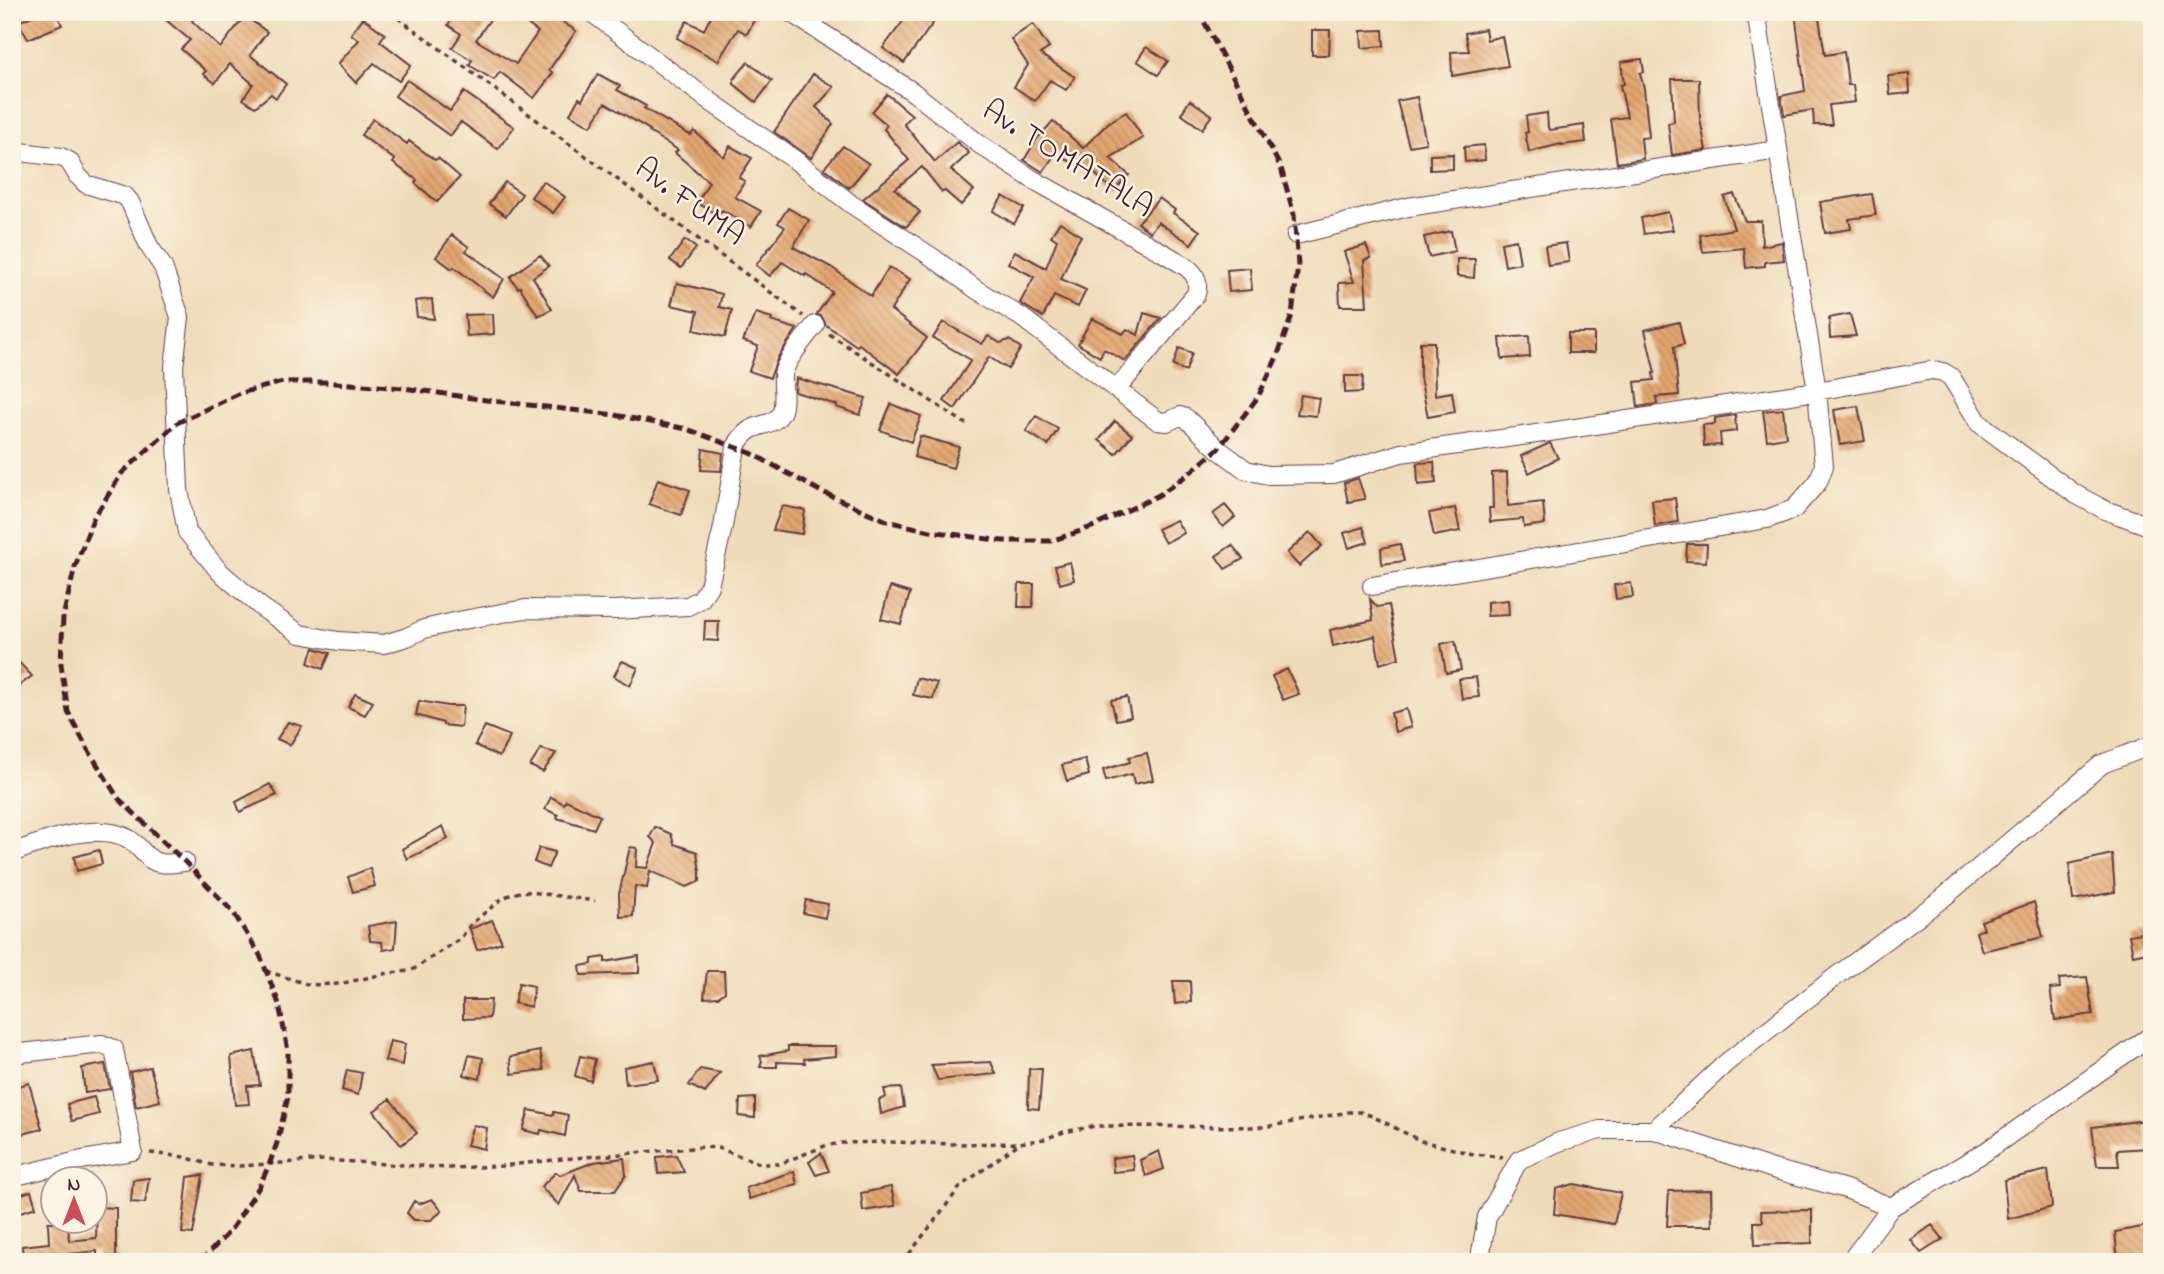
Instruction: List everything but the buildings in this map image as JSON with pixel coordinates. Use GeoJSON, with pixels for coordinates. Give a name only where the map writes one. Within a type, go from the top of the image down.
{"type":"FeatureCollection","features":[{"type":"Feature","properties":{"kind":"street"},"geometry":{"type":"LineString","coordinates":[[591,12],[711,102],[795,160],[851,204],[932,257],[976,290],[1021,317],[1158,421],[1167,422],[1180,416],[1186,418],[1218,449],[1246,470],[1268,475],[1334,474],[1401,453],[1818,391],[1933,370],[1951,377],[1979,423],[2075,494],[2105,510],[2152,527]]}},
{"type":"Feature","properties":{"kind":"street","name":"Av. TOMATALA"},"geometry":{"type":"LineString","coordinates":[[790,12],[913,92],[979,144],[1032,179],[1167,255],[1196,276],[1199,284],[1196,294],[1116,389]]}},
{"type":"Feature","properties":{"kind":"street"},"geometry":{"type":"LineString","coordinates":[[1371,586],[1767,519],[1794,509],[1818,482],[1824,466],[1818,391],[1756,12]]}},
{"type":"Feature","properties":{"kind":"street"},"geometry":{"type":"LineString","coordinates":[[1296,235],[1408,207],[1778,150]]}},
{"type":"Feature","properties":{"kind":"street"},"geometry":{"type":"LineString","coordinates":[[12,151],[61,157],[69,161],[86,184],[125,195],[130,202],[149,246],[163,267],[180,317],[174,367],[179,490],[187,532],[227,578],[261,607],[300,634],[338,641],[384,643],[424,629],[525,609],[650,609],[688,606],[701,599],[709,586],[716,559],[736,447],[741,437],[753,427],[774,421],[782,411],[783,372],[816,325]]}},
{"type":"Feature","properties":{"kind":"street"},"geometry":{"type":"LineString","coordinates":[[1654,1130],[1726,1063],[1835,977],[1943,898],[2102,764],[2152,745]]}},
{"type":"Feature","properties":{"kind":"street"},"geometry":{"type":"LineString","coordinates":[[12,853],[47,839],[98,833],[128,839],[140,847],[149,858],[164,864],[185,862]]}},
{"type":"Feature","properties":{"kind":"street"},"geometry":{"type":"LineString","coordinates":[[1850,1262],[1891,1207],[1985,1152],[2152,1035]]}},
{"type":"Feature","properties":{"kind":"street"},"geometry":{"type":"LineString","coordinates":[[12,1054],[102,1044],[114,1049],[133,1151],[12,1177]]}},
{"type":"Feature","properties":{"kind":"street"},"geometry":{"type":"LineString","coordinates":[[1483,1262],[1481,1252],[1487,1217],[1519,1160],[1559,1142],[1600,1130],[1654,1130],[1773,1169],[1846,1189],[1891,1207]]}},
{"type":"Feature","properties":{"kind":"path","name":"Av. FUMA"},"geometry":{"type":"LineString","coordinates":[[390,12],[816,325],[966,424]]}},
{"type":"Feature","properties":{"kind":"path"},"geometry":{"type":"LineString","coordinates":[[266,971],[310,985],[339,984],[411,971],[461,938],[471,924],[504,897],[523,891],[595,901]]}},
{"type":"Feature","properties":{"kind":"path"},"geometry":{"type":"LineString","coordinates":[[133,1151],[184,1157],[212,1165],[269,1165],[323,1160],[449,1168],[502,1166],[704,1147],[718,1148],[762,1164],[779,1164],[825,1146],[841,1143],[1020,1143],[1095,1126],[1265,1127],[1336,1113],[1360,1112],[1421,1141],[1474,1154],[1519,1160]]}},
{"type":"Feature","properties":{"kind":"path"},"geometry":{"type":"LineString","coordinates":[[903,1262],[961,1186],[1020,1143]]}},
{"type":"Feature","properties":{"kind":"railway"},"geometry":{"type":"LineString","coordinates":[[200,1262],[230,1231],[259,1187],[269,1165],[288,1097],[288,1051],[279,1004],[260,955],[233,912],[118,798],[68,712],[61,664],[63,617],[75,567],[93,519],[122,473],[177,423],[240,393],[283,382],[323,382],[404,388],[615,415],[687,429],[751,453],[820,491],[887,521],[930,531],[1003,541],[1051,541],[1095,526],[1159,495],[1218,449],[1258,397],[1277,357],[1292,315],[1298,265],[1294,215],[1281,168],[1199,12]]}}]}
